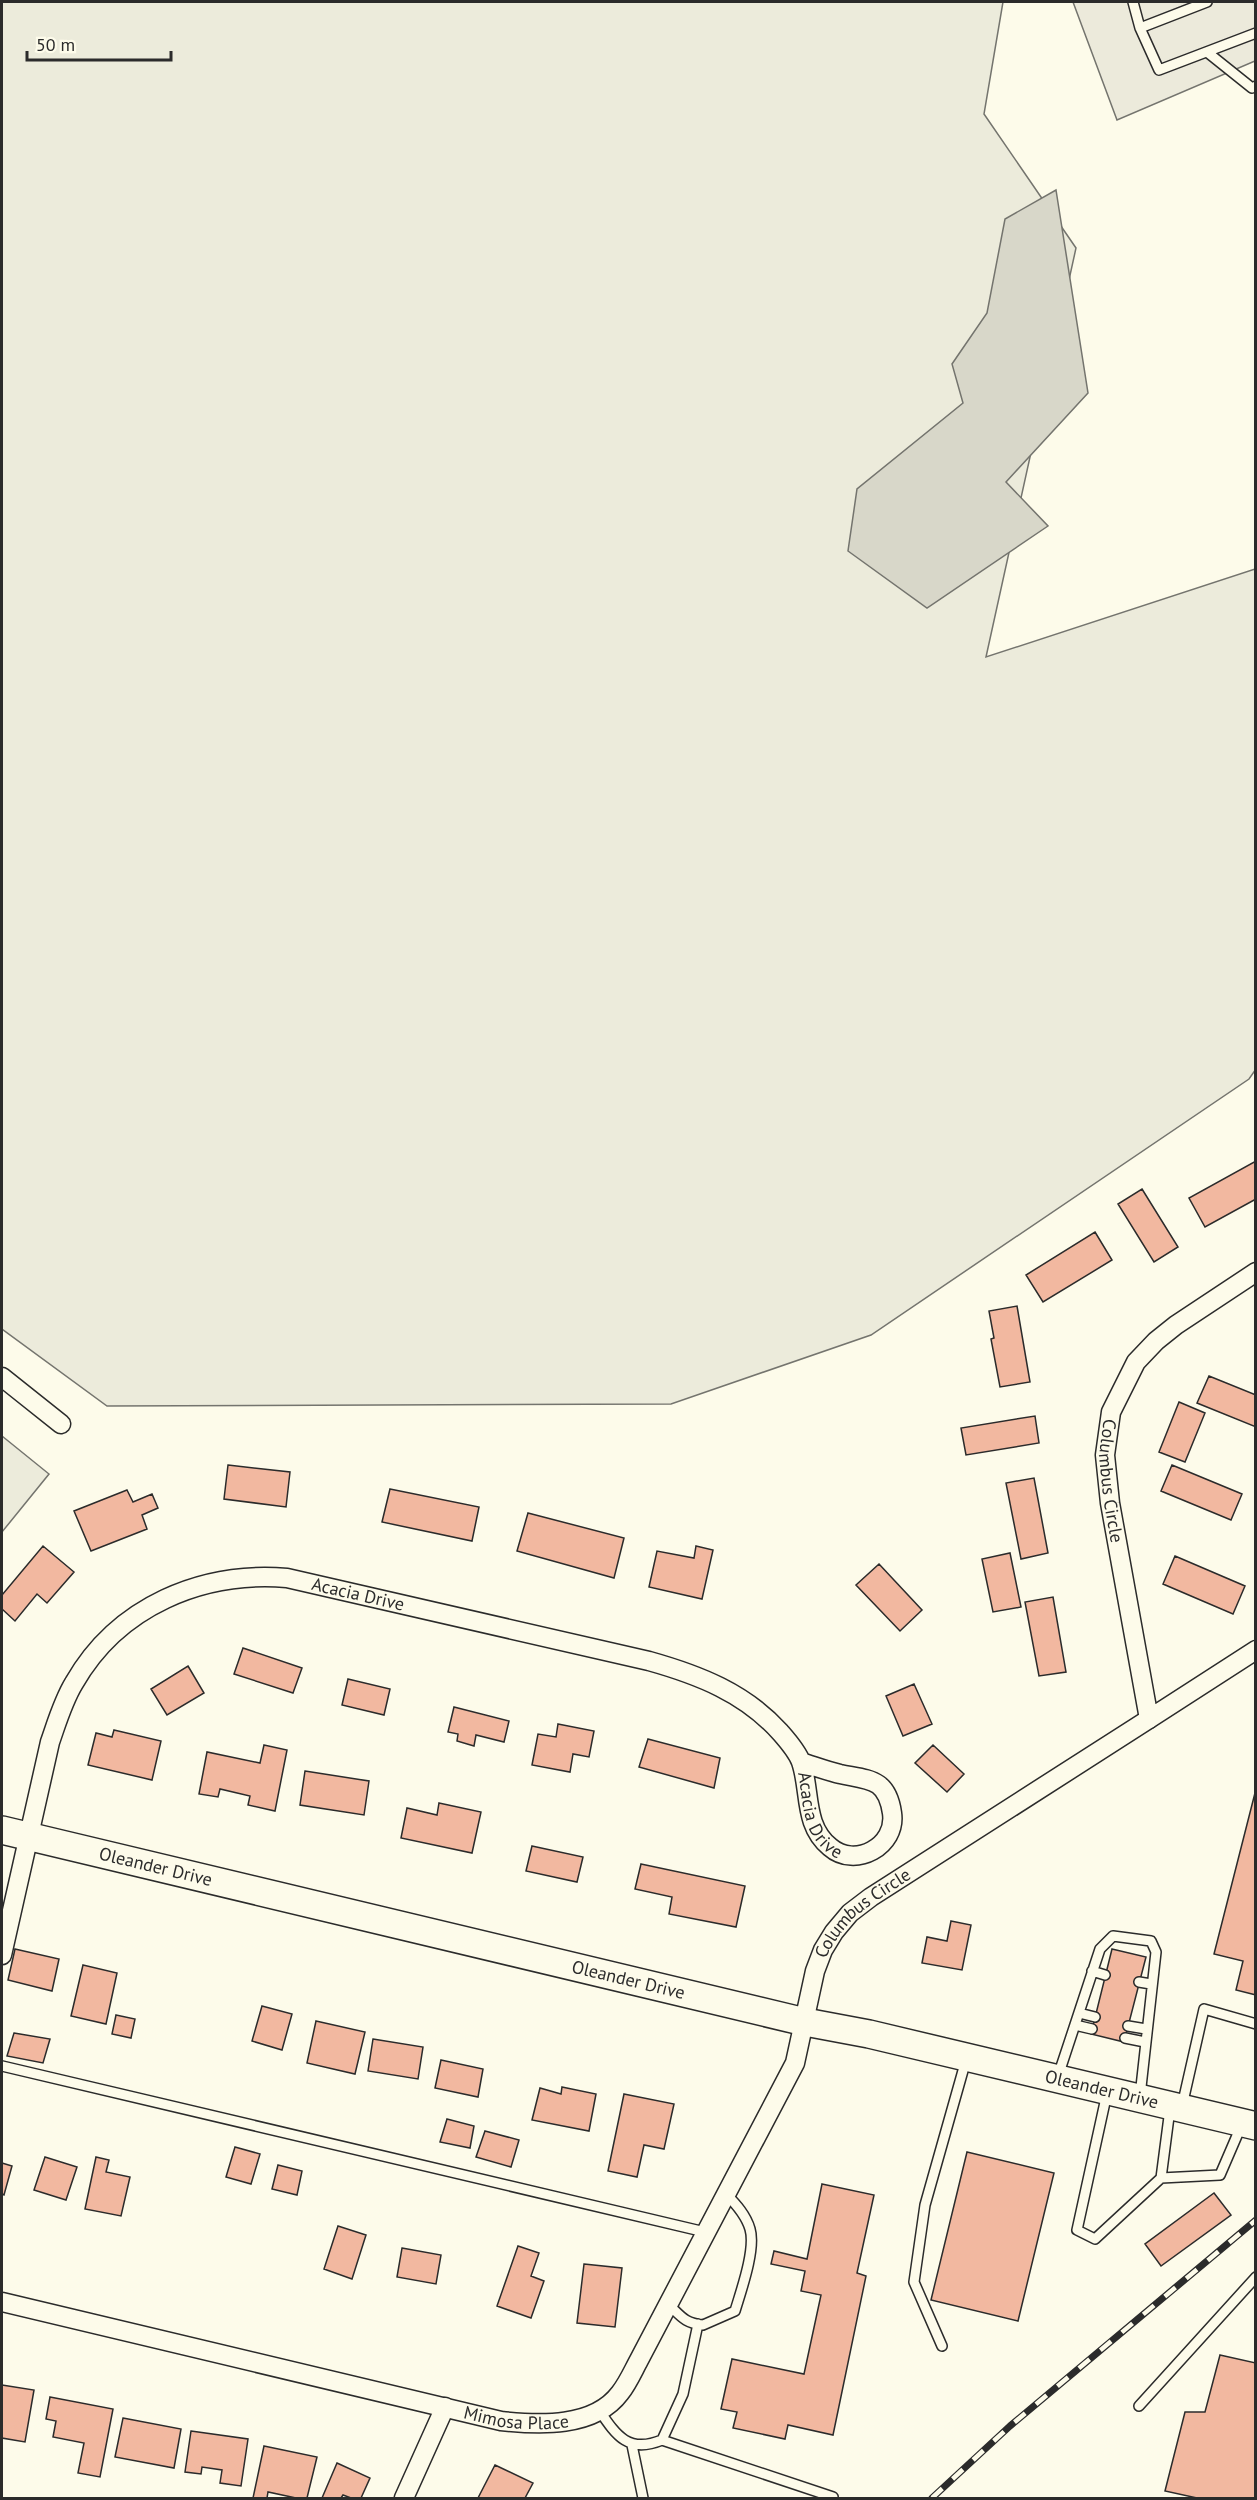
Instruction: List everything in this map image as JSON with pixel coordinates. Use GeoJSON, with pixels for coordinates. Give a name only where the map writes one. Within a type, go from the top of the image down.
{"type":"FeatureCollection","features":[{"type":"Feature","properties":{"kind":"main road","name":"Oleander Drive"},"geometry":{"type":"LineString","coordinates":[[2,1830],[805,2022],[966,2057],[1249,2124]]}},
{"type":"Feature","properties":{"kind":"street","name":"Columbus Circle"},"geometry":{"type":"LineString","coordinates":[[1149,1719],[1110,1503],[1105,1455],[1111,1412],[1136,1362],[1156,1341],[1176,1324],[1256,1272]]}},
{"type":"Feature","properties":{"kind":"street"},"geometry":{"type":"LineString","coordinates":[[2,1377],[61,1424]]}},
{"type":"Feature","properties":{"kind":"street","name":"Acacia Drive"},"geometry":{"type":"LineString","coordinates":[[2,1955],[50,1742],[73,1684],[91,1657],[123,1626],[160,1601],[201,1585],[244,1576],[287,1578],[325,1585],[649,1661],[713,1682],[740,1697],[758,1711],[788,1741],[801,1762],[810,1814],[822,1839],[831,1848],[841,1854],[854,1856],[868,1853],[879,1847],[891,1830],[893,1818],[889,1796],[885,1789],[868,1778],[831,1772],[801,1762]]}},
{"type":"Feature","properties":{"kind":"street","name":"Columbus Circle"},"geometry":{"type":"LineString","coordinates":[[805,2022],[815,1971],[823,1950],[850,1913],[896,1881],[1256,1650]]}},
{"type":"Feature","properties":{"kind":"street","name":"Mimosa Place"},"geometry":{"type":"LineString","coordinates":[[2,2302],[501,2421],[543,2424],[579,2418],[599,2410],[620,2394],[795,2063],[805,2022]]}},
{"type":"Feature","properties":{"kind":"street"},"geometry":{"type":"LineString","coordinates":[[404,2499],[445,2407]]}},
{"type":"Feature","properties":{"kind":"lane"},"geometry":{"type":"LineString","coordinates":[[1133,2],[1140,28],[1160,70],[1256,33]]}},
{"type":"Feature","properties":{"kind":"lane"},"geometry":{"type":"LineString","coordinates":[[1140,28],[1207,2]]}},
{"type":"Feature","properties":{"kind":"lane"},"geometry":{"type":"LineString","coordinates":[[1207,52],[1252,88],[1256,86]]}},
{"type":"Feature","properties":{"kind":"lane"},"geometry":{"type":"LineString","coordinates":[[1057,2079],[1100,1949],[1113,1936],[1151,1941],[1155,1952],[1140,2098]]}},
{"type":"Feature","properties":{"kind":"lane"},"geometry":{"type":"LineString","coordinates":[[1092,1971],[1105,1976]]}},
{"type":"Feature","properties":{"kind":"lane"},"geometry":{"type":"LineString","coordinates":[[1139,1982],[1151,1984]]}},
{"type":"Feature","properties":{"kind":"lane"},"geometry":{"type":"LineString","coordinates":[[1107,2091],[1077,2230],[1095,2239],[1161,2178],[1176,2107],[1204,2009],[1256,2024]]}},
{"type":"Feature","properties":{"kind":"lane"},"geometry":{"type":"LineString","coordinates":[[1078,2013],[1095,2017]]}},
{"type":"Feature","properties":{"kind":"lane"},"geometry":{"type":"LineString","coordinates":[[1075,2025],[1092,2029]]}},
{"type":"Feature","properties":{"kind":"lane"},"geometry":{"type":"LineString","coordinates":[[1128,2026],[1146,2029]]}},
{"type":"Feature","properties":{"kind":"lane"},"geometry":{"type":"LineString","coordinates":[[1125,2038],[1145,2042]]}},
{"type":"Feature","properties":{"kind":"lane"},"geometry":{"type":"LineString","coordinates":[[942,2346],[914,2283],[925,2205],[966,2057]]}},
{"type":"Feature","properties":{"kind":"lane"},"geometry":{"type":"LineString","coordinates":[[2,2066],[705,2232]]}},
{"type":"Feature","properties":{"kind":"lane"},"geometry":{"type":"LineString","coordinates":[[1161,2178],[1220,2175],[1249,2124]]}},
{"type":"Feature","properties":{"kind":"lane"},"geometry":{"type":"LineString","coordinates":[[668,2304],[688,2323],[703,2325],[735,2311],[748,2264],[751,2230],[742,2212],[726,2194]]}},
{"type":"Feature","properties":{"kind":"lane"},"geometry":{"type":"LineString","coordinates":[[1139,2406],[1256,2277]]}},
{"type":"Feature","properties":{"kind":"lane"},"geometry":{"type":"LineString","coordinates":[[662,2440],[683,2394],[698,2324]]}},
{"type":"Feature","properties":{"kind":"lane"},"geometry":{"type":"LineString","coordinates":[[599,2410],[615,2433],[632,2445],[651,2444],[662,2440],[833,2497],[832,2499]]}},
{"type":"Feature","properties":{"kind":"lane"},"geometry":{"type":"LineString","coordinates":[[632,2445],[643,2499]]}},
{"type":"Feature","properties":{"kind":"shaded area"},"geometry":{"type":"Polygon","coordinates":[[[2,2],[1003,2],[984,114],[1076,248],[986,657],[1255,569],[1256,1069],[1249,1079],[871,1335],[671,1404],[107,1406],[2,1329],[2,2]]]}},
{"type":"Feature","properties":{"kind":"shaded area"},"geometry":{"type":"Polygon","coordinates":[[[1073,2],[1255,2],[1255,61],[1117,120],[1073,2]]]}},
{"type":"Feature","properties":{"kind":"shaded area"},"geometry":{"type":"Polygon","coordinates":[[[1056,190],[1088,393],[1006,482],[1048,526],[927,608],[848,551],[857,489],[963,403],[952,364],[987,313],[1005,219],[1056,190]]]}},
{"type":"Feature","properties":{"kind":"shaded area"},"geometry":{"type":"Polygon","coordinates":[[[2,1436],[49,1474],[2,1532],[2,1436]]]}},
{"type":"Feature","properties":{"kind":"building"},"geometry":{"type":"Polygon","coordinates":[[[1256,1161],[1256,1199],[1205,1227],[1189,1198],[1256,1161]]]}},
{"type":"Feature","properties":{"kind":"building"},"geometry":{"type":"Polygon","coordinates":[[[1142,1189],[1178,1247],[1154,1262],[1118,1204],[1142,1189]]]}},
{"type":"Feature","properties":{"kind":"building"},"geometry":{"type":"Polygon","coordinates":[[[1095,1232],[1112,1260],[1043,1302],[1026,1275],[1095,1232]]]}},
{"type":"Feature","properties":{"kind":"building"},"geometry":{"type":"Polygon","coordinates":[[[1017,1306],[1030,1382],[1000,1387],[991,1339],[994,1338],[989,1311],[1017,1306]]]}},
{"type":"Feature","properties":{"kind":"building"},"geometry":{"type":"Polygon","coordinates":[[[1209,1376],[1256,1395],[1256,1427],[1197,1403],[1209,1376]]]}},
{"type":"Feature","properties":{"kind":"building"},"geometry":{"type":"Polygon","coordinates":[[[1179,1402],[1205,1413],[1185,1462],[1159,1452],[1179,1402]]]}},
{"type":"Feature","properties":{"kind":"building"},"geometry":{"type":"Polygon","coordinates":[[[1035,1416],[1039,1443],[966,1455],[961,1428],[1035,1416]]]}},
{"type":"Feature","properties":{"kind":"building"},"geometry":{"type":"Polygon","coordinates":[[[228,1465],[290,1472],[286,1507],[224,1499],[228,1465]]]}},
{"type":"Feature","properties":{"kind":"building"},"geometry":{"type":"Polygon","coordinates":[[[1172,1465],[1242,1494],[1231,1520],[1161,1491],[1172,1465]]]}},
{"type":"Feature","properties":{"kind":"building"},"geometry":{"type":"Polygon","coordinates":[[[1034,1478],[1048,1553],[1021,1559],[1006,1483],[1034,1478]]]}},
{"type":"Feature","properties":{"kind":"building"},"geometry":{"type":"Polygon","coordinates":[[[390,1489],[479,1507],[472,1541],[382,1522],[390,1489]]]}},
{"type":"Feature","properties":{"kind":"building"},"geometry":{"type":"Polygon","coordinates":[[[127,1490],[133,1502],[152,1494],[158,1508],[142,1515],[147,1529],[91,1551],[74,1511],[127,1490]]]}},
{"type":"Feature","properties":{"kind":"building"},"geometry":{"type":"Polygon","coordinates":[[[528,1513],[624,1538],[614,1578],[517,1551],[528,1513]]]}},
{"type":"Feature","properties":{"kind":"building"},"geometry":{"type":"Polygon","coordinates":[[[43,1546],[74,1572],[47,1603],[37,1594],[15,1621],[2,1609],[2,1595],[43,1546]]]}},
{"type":"Feature","properties":{"kind":"building"},"geometry":{"type":"Polygon","coordinates":[[[696,1546],[713,1550],[702,1599],[649,1587],[657,1551],[694,1558],[696,1546]]]}},
{"type":"Feature","properties":{"kind":"building"},"geometry":{"type":"Polygon","coordinates":[[[1010,1553],[1021,1607],[993,1612],[982,1559],[1010,1553]]]}},
{"type":"Feature","properties":{"kind":"building"},"geometry":{"type":"Polygon","coordinates":[[[1175,1556],[1245,1586],[1233,1614],[1163,1584],[1175,1556]]]}},
{"type":"Feature","properties":{"kind":"building"},"geometry":{"type":"Polygon","coordinates":[[[879,1564],[922,1610],[900,1631],[856,1585],[879,1564]]]}},
{"type":"Feature","properties":{"kind":"building"},"geometry":{"type":"Polygon","coordinates":[[[1053,1597],[1066,1672],[1039,1676],[1025,1602],[1053,1597]]]}},
{"type":"Feature","properties":{"kind":"building"},"geometry":{"type":"Polygon","coordinates":[[[243,1648],[302,1668],[293,1693],[234,1674],[243,1648]]]}},
{"type":"Feature","properties":{"kind":"building"},"geometry":{"type":"Polygon","coordinates":[[[188,1666],[204,1693],[167,1715],[151,1689],[188,1666]]]}},
{"type":"Feature","properties":{"kind":"building"},"geometry":{"type":"Polygon","coordinates":[[[348,1679],[390,1689],[384,1715],[342,1705],[348,1679]]]}},
{"type":"Feature","properties":{"kind":"building"},"geometry":{"type":"Polygon","coordinates":[[[914,1684],[932,1724],[903,1736],[886,1696],[914,1684]]]}},
{"type":"Feature","properties":{"kind":"building"},"geometry":{"type":"Polygon","coordinates":[[[454,1707],[509,1721],[504,1742],[476,1735],[474,1746],[457,1741],[458,1734],[448,1732],[454,1707]]]}},
{"type":"Feature","properties":{"kind":"building"},"geometry":{"type":"Polygon","coordinates":[[[558,1724],[594,1731],[589,1757],[573,1754],[570,1772],[532,1765],[538,1734],[556,1737],[558,1724]]]}},
{"type":"Feature","properties":{"kind":"building"},"geometry":{"type":"Polygon","coordinates":[[[114,1730],[161,1741],[152,1780],[88,1765],[96,1733],[112,1737],[114,1730]]]}},
{"type":"Feature","properties":{"kind":"building"},"geometry":{"type":"Polygon","coordinates":[[[648,1739],[720,1758],[714,1788],[639,1767],[648,1739]]]}},
{"type":"Feature","properties":{"kind":"building"},"geometry":{"type":"Polygon","coordinates":[[[264,1745],[287,1750],[275,1811],[248,1805],[250,1796],[220,1789],[218,1797],[199,1794],[207,1752],[260,1763],[264,1745]]]}},
{"type":"Feature","properties":{"kind":"building"},"geometry":{"type":"Polygon","coordinates":[[[933,1745],[964,1774],[947,1792],[915,1763],[933,1745]]]}},
{"type":"Feature","properties":{"kind":"building"},"geometry":{"type":"Polygon","coordinates":[[[305,1771],[369,1781],[364,1815],[300,1805],[305,1771]]]}},
{"type":"Feature","properties":{"kind":"building"},"geometry":{"type":"Polygon","coordinates":[[[1256,1789],[1256,1995],[1236,1990],[1243,1961],[1214,1954],[1256,1789]]]}},
{"type":"Feature","properties":{"kind":"building"},"geometry":{"type":"Polygon","coordinates":[[[439,1803],[481,1812],[472,1853],[401,1838],[407,1808],[437,1815],[439,1803]]]}},
{"type":"Feature","properties":{"kind":"building"},"geometry":{"type":"Polygon","coordinates":[[[532,1846],[583,1857],[577,1882],[526,1871],[532,1846]]]}},
{"type":"Feature","properties":{"kind":"building"},"geometry":{"type":"Polygon","coordinates":[[[641,1864],[745,1886],[736,1927],[669,1914],[672,1897],[635,1889],[641,1864]]]}},
{"type":"Feature","properties":{"kind":"building"},"geometry":{"type":"Polygon","coordinates":[[[951,1921],[971,1925],[962,1970],[922,1963],[927,1937],[947,1941],[951,1921]]]}},
{"type":"Feature","properties":{"kind":"building"},"geometry":{"type":"Polygon","coordinates":[[[15,1949],[59,1959],[52,1991],[8,1980],[15,1949]]]}},
{"type":"Feature","properties":{"kind":"building"},"geometry":{"type":"Polygon","coordinates":[[[1112,1949],[1146,1957],[1124,2042],[1091,2034],[1112,1949]]]}},
{"type":"Feature","properties":{"kind":"building"},"geometry":{"type":"Polygon","coordinates":[[[83,1965],[117,1973],[106,2024],[71,2016],[83,1965]]]}},
{"type":"Feature","properties":{"kind":"building"},"geometry":{"type":"Polygon","coordinates":[[[262,2006],[292,2014],[282,2050],[252,2041],[262,2006]]]}},
{"type":"Feature","properties":{"kind":"building"},"geometry":{"type":"Polygon","coordinates":[[[116,2015],[135,2019],[131,2038],[112,2034],[116,2015]]]}},
{"type":"Feature","properties":{"kind":"building"},"geometry":{"type":"Polygon","coordinates":[[[316,2021],[365,2032],[355,2074],[307,2063],[316,2021]]]}},
{"type":"Feature","properties":{"kind":"building"},"geometry":{"type":"Polygon","coordinates":[[[14,2033],[50,2039],[43,2063],[7,2056],[14,2033]]]}},
{"type":"Feature","properties":{"kind":"building"},"geometry":{"type":"Polygon","coordinates":[[[373,2039],[423,2047],[418,2079],[368,2071],[373,2039]]]}},
{"type":"Feature","properties":{"kind":"building"},"geometry":{"type":"Polygon","coordinates":[[[441,2060],[483,2069],[478,2097],[435,2088],[441,2060]]]}},
{"type":"Feature","properties":{"kind":"building"},"geometry":{"type":"Polygon","coordinates":[[[562,2087],[596,2094],[589,2131],[532,2120],[540,2088],[561,2094],[562,2087]]]}},
{"type":"Feature","properties":{"kind":"building"},"geometry":{"type":"Polygon","coordinates":[[[624,2094],[674,2104],[664,2149],[644,2145],[637,2177],[608,2171],[624,2094]]]}},
{"type":"Feature","properties":{"kind":"building"},"geometry":{"type":"Polygon","coordinates":[[[447,2119],[474,2126],[470,2148],[440,2142],[447,2119]]]}},
{"type":"Feature","properties":{"kind":"building"},"geometry":{"type":"Polygon","coordinates":[[[485,2131],[519,2140],[511,2167],[476,2157],[485,2131]]]}},
{"type":"Feature","properties":{"kind":"building"},"geometry":{"type":"Polygon","coordinates":[[[235,2147],[260,2154],[251,2184],[226,2177],[235,2147]]]}},
{"type":"Feature","properties":{"kind":"building"},"geometry":{"type":"Polygon","coordinates":[[[967,2152],[1054,2173],[1018,2321],[931,2300],[967,2152]]]}},
{"type":"Feature","properties":{"kind":"building"},"geometry":{"type":"Polygon","coordinates":[[[45,2157],[77,2167],[66,2200],[34,2190],[45,2157]]]}},
{"type":"Feature","properties":{"kind":"building"},"geometry":{"type":"Polygon","coordinates":[[[96,2157],[109,2160],[106,2172],[130,2177],[121,2216],[85,2209],[96,2157]]]}},
{"type":"Feature","properties":{"kind":"building"},"geometry":{"type":"Polygon","coordinates":[[[2,2163],[12,2166],[4,2195],[2,2194],[2,2163]]]}},
{"type":"Feature","properties":{"kind":"building"},"geometry":{"type":"Polygon","coordinates":[[[278,2165],[302,2171],[297,2195],[272,2189],[278,2165]]]}},
{"type":"Feature","properties":{"kind":"building"},"geometry":{"type":"Polygon","coordinates":[[[822,2184],[874,2195],[857,2273],[866,2276],[833,2435],[788,2425],[785,2439],[733,2428],[737,2412],[721,2409],[732,2359],[804,2374],[821,2295],[801,2291],[805,2271],[771,2264],[774,2251],[807,2259],[822,2184]]]}},
{"type":"Feature","properties":{"kind":"building"},"geometry":{"type":"Polygon","coordinates":[[[1214,2193],[1231,2215],[1161,2266],[1145,2244],[1214,2193]]]}},
{"type":"Feature","properties":{"kind":"building"},"geometry":{"type":"Polygon","coordinates":[[[338,2226],[366,2235],[352,2279],[324,2269],[338,2226]]]}},
{"type":"Feature","properties":{"kind":"building"},"geometry":{"type":"Polygon","coordinates":[[[518,2246],[539,2253],[531,2276],[544,2281],[531,2318],[497,2306],[518,2246]]]}},
{"type":"Feature","properties":{"kind":"building"},"geometry":{"type":"Polygon","coordinates":[[[402,2248],[441,2255],[436,2284],[397,2277],[402,2248]]]}},
{"type":"Feature","properties":{"kind":"building"},"geometry":{"type":"Polygon","coordinates":[[[584,2264],[622,2268],[615,2327],[577,2323],[584,2264]]]}},
{"type":"Feature","properties":{"kind":"building"},"geometry":{"type":"Polygon","coordinates":[[[1220,2355],[1256,2363],[1256,2498],[1197,2498],[1165,2491],[1185,2412],[1205,2412],[1220,2355]]]}},
{"type":"Feature","properties":{"kind":"building"},"geometry":{"type":"Polygon","coordinates":[[[2,2385],[34,2390],[25,2442],[2,2438],[2,2385]]]}},
{"type":"Feature","properties":{"kind":"building"},"geometry":{"type":"Polygon","coordinates":[[[50,2397],[113,2409],[100,2477],[78,2473],[84,2443],[53,2437],[56,2421],[46,2419],[50,2397]]]}},
{"type":"Feature","properties":{"kind":"building"},"geometry":{"type":"Polygon","coordinates":[[[123,2418],[181,2429],[174,2468],[115,2457],[123,2418]]]}},
{"type":"Feature","properties":{"kind":"building"},"geometry":{"type":"Polygon","coordinates":[[[191,2431],[248,2439],[241,2486],[220,2483],[222,2470],[202,2467],[201,2474],[185,2472],[191,2431]]]}},
{"type":"Feature","properties":{"kind":"building"},"geometry":{"type":"Polygon","coordinates":[[[264,2446],[317,2457],[307,2498],[268,2492],[267,2498],[253,2498],[264,2446]]]}},
{"type":"Feature","properties":{"kind":"building"},"geometry":{"type":"Polygon","coordinates":[[[337,2463],[370,2478],[361,2498],[343,2495],[341,2498],[322,2498],[337,2463]]]}},
{"type":"Feature","properties":{"kind":"building"},"geometry":{"type":"Polygon","coordinates":[[[495,2465],[533,2483],[525,2498],[478,2498],[495,2465]]]}},
{"type":"Feature","properties":{"kind":"railway"},"geometry":{"type":"LineString","coordinates":[[932,2498],[1010,2426],[1256,2220]]}}]}
